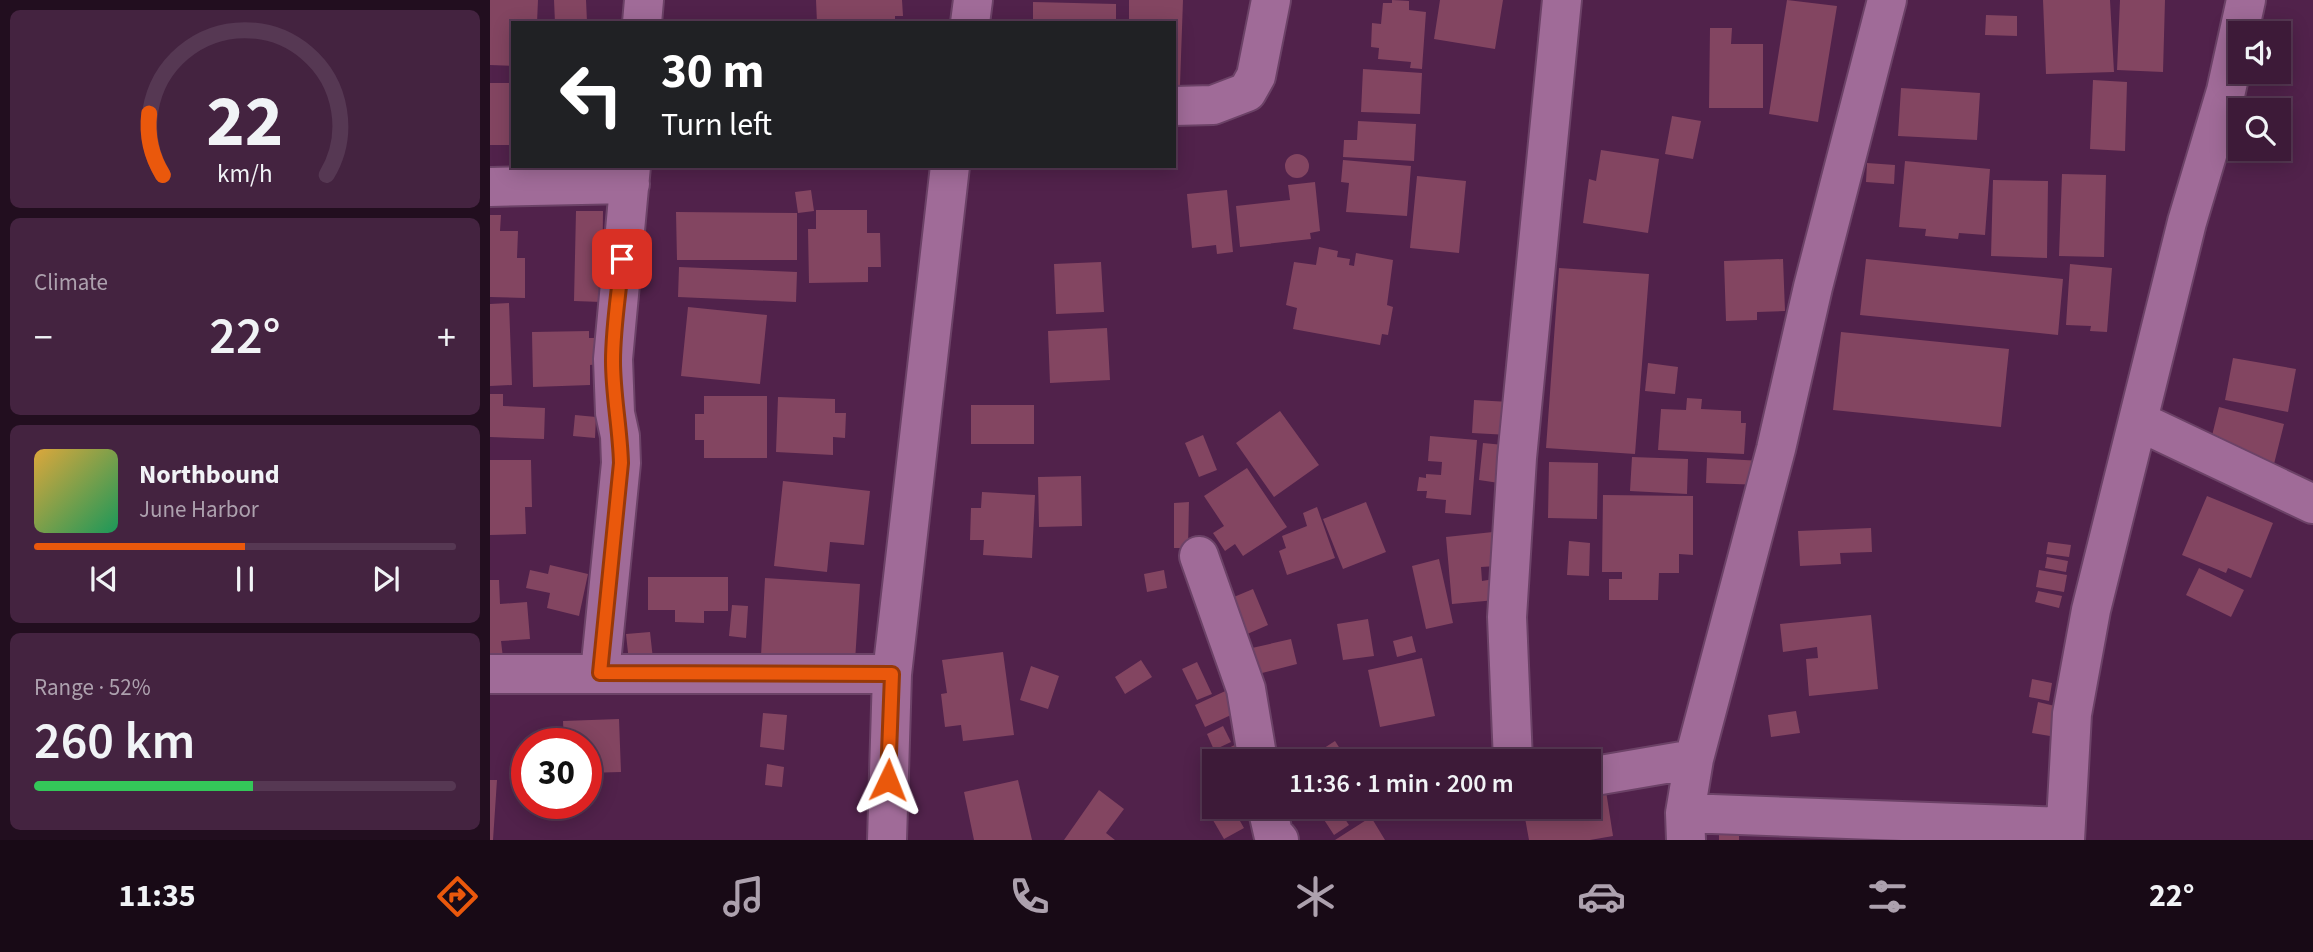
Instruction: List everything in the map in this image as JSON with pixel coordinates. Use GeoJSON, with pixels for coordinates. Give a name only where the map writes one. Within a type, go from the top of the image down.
{"type":"FeatureCollection","features":[{"type":"Feature","properties":{"kind":"street"},"geometry":{"type":"LineString","coordinates":[[642,21],[644,0]]}},
{"type":"Feature","properties":{"kind":"street"},"geometry":{"type":"LineString","coordinates":[[970,21],[973,0]]}},
{"type":"Feature","properties":{"kind":"street"},"geometry":{"type":"LineString","coordinates":[[1176,106],[1213,105],[1247,92],[1256,76],[1271,0]]}},
{"type":"Feature","properties":{"kind":"street"},"geometry":{"type":"LineString","coordinates":[[1512,749],[1507,617],[1516,472],[1562,0]]}},
{"type":"Feature","properties":{"kind":"street"},"geometry":{"type":"LineString","coordinates":[[1887,0],[1813,287],[1776,449],[1694,759],[1686,827],[2065,834],[2072,714],[2091,610],[2187,222],[2226,91],[2246,0]]}},
{"type":"Feature","properties":{"kind":"street"},"geometry":{"type":"LineString","coordinates":[[887,840],[892,674],[950,168]]}},
{"type":"Feature","properties":{"kind":"street"},"geometry":{"type":"LineString","coordinates":[[490,187],[630,175],[613,359],[621,463],[600,673]]}},
{"type":"Feature","properties":{"kind":"street"},"geometry":{"type":"LineString","coordinates":[[2137,421],[2313,503]]}},
{"type":"Feature","properties":{"kind":"street"},"geometry":{"type":"LineString","coordinates":[[1199,556],[1246,689],[1256,749]]}},
{"type":"Feature","properties":{"kind":"street"},"geometry":{"type":"LineString","coordinates":[[490,674],[892,674]]}},
{"type":"Feature","properties":{"kind":"street"},"geometry":{"type":"LineString","coordinates":[[1601,775],[1694,759]]}},
{"type":"Feature","properties":{"kind":"street"},"geometry":{"type":"LineString","coordinates":[[1270,819],[1273,832],[1279,840]]}},
{"type":"Feature","properties":{"kind":"building"},"geometry":{"type":"Polygon","coordinates":[[[490,0],[538,0],[537,21],[511,21],[511,66],[490,65],[490,0]]]}},
{"type":"Feature","properties":{"kind":"building"},"geometry":{"type":"Polygon","coordinates":[[[554,0],[586,0],[587,21],[555,21],[554,0]]]}},
{"type":"Feature","properties":{"kind":"building"},"geometry":{"type":"Polygon","coordinates":[[[816,0],[902,0],[903,16],[895,16],[895,21],[817,21],[816,0]]]}},
{"type":"Feature","properties":{"kind":"building"},"geometry":{"type":"Polygon","coordinates":[[[1129,0],[1183,0],[1180,85],[1176,85],[1176,21],[1129,21],[1129,0]]]}},
{"type":"Feature","properties":{"kind":"building"},"geometry":{"type":"Polygon","coordinates":[[[1392,0],[1409,1],[1409,10],[1426,12],[1422,69],[1410,68],[1411,62],[1378,59],[1379,48],[1371,47],[1372,23],[1381,24],[1383,3],[1392,3],[1392,0]]]}},
{"type":"Feature","properties":{"kind":"building"},"geometry":{"type":"Polygon","coordinates":[[[1440,0],[1503,0],[1495,49],[1434,39],[1440,0]]]}},
{"type":"Feature","properties":{"kind":"building"},"geometry":{"type":"Polygon","coordinates":[[[1787,0],[1837,6],[1818,122],[1769,114],[1787,0]]]}},
{"type":"Feature","properties":{"kind":"building"},"geometry":{"type":"Polygon","coordinates":[[[2043,0],[2110,0],[2114,72],[2046,74],[2043,0]]]}},
{"type":"Feature","properties":{"kind":"building"},"geometry":{"type":"Polygon","coordinates":[[[2120,0],[2165,0],[2163,72],[2117,70],[2120,0]]]}},
{"type":"Feature","properties":{"kind":"building"},"geometry":{"type":"Polygon","coordinates":[[[1033,2],[1116,4],[1116,21],[1033,21],[1033,2]]]}},
{"type":"Feature","properties":{"kind":"building"},"geometry":{"type":"Polygon","coordinates":[[[1986,15],[2017,16],[2017,36],[1985,35],[1986,15]]]}},
{"type":"Feature","properties":{"kind":"building"},"geometry":{"type":"Polygon","coordinates":[[[1710,28],[1732,28],[1731,44],[1763,44],[1763,108],[1709,108],[1710,28]]]}},
{"type":"Feature","properties":{"kind":"building"},"geometry":{"type":"Polygon","coordinates":[[[1363,69],[1422,73],[1420,114],[1361,112],[1363,69]]]}},
{"type":"Feature","properties":{"kind":"building"},"geometry":{"type":"Polygon","coordinates":[[[2093,80],[2127,82],[2125,151],[2090,149],[2093,80]]]}},
{"type":"Feature","properties":{"kind":"building"},"geometry":{"type":"Polygon","coordinates":[[[490,83],[511,83],[511,145],[490,145],[490,83]]]}},
{"type":"Feature","properties":{"kind":"building"},"geometry":{"type":"Polygon","coordinates":[[[1901,88],[1980,93],[1977,140],[1898,136],[1901,88]]]}},
{"type":"Feature","properties":{"kind":"building"},"geometry":{"type":"Polygon","coordinates":[[[1672,116],[1701,121],[1693,159],[1665,154],[1672,116]]]}},
{"type":"Feature","properties":{"kind":"building"},"geometry":{"type":"Polygon","coordinates":[[[1358,121],[1416,124],[1414,161],[1343,157],[1344,140],[1357,140],[1358,121]]]}},
{"type":"Feature","properties":{"kind":"building"},"geometry":{"type":"Polygon","coordinates":[[[1601,150],[1659,159],[1648,233],[1583,223],[1589,179],[1596,181],[1601,150]]]}},
{"type":"Feature","properties":{"kind":"building"},"geometry":{"type":"Polygon","coordinates":[[[1297,154],[1308,161],[1309,166],[1302,177],[1297,178],[1286,171],[1285,166],[1292,155],[1297,154]]]}},
{"type":"Feature","properties":{"kind":"building"},"geometry":{"type":"Polygon","coordinates":[[[1343,160],[1411,166],[1407,216],[1346,212],[1349,183],[1341,182],[1343,160]]]}},
{"type":"Feature","properties":{"kind":"building"},"geometry":{"type":"Polygon","coordinates":[[[1905,161],[1990,169],[1985,235],[1959,233],[1958,239],[1925,236],[1926,229],[1899,227],[1905,161]]]}},
{"type":"Feature","properties":{"kind":"building"},"geometry":{"type":"Polygon","coordinates":[[[1867,163],[1895,165],[1894,184],[1866,182],[1867,163]]]}},
{"type":"Feature","properties":{"kind":"building"},"geometry":{"type":"Polygon","coordinates":[[[2062,174],[2106,175],[2104,257],[2059,256],[2062,174]]]}},
{"type":"Feature","properties":{"kind":"building"},"geometry":{"type":"Polygon","coordinates":[[[1417,176],[1466,181],[1459,253],[1410,248],[1417,176]]]}},
{"type":"Feature","properties":{"kind":"building"},"geometry":{"type":"Polygon","coordinates":[[[1993,180],[2048,181],[2047,258],[1991,256],[1993,180]]]}},
{"type":"Feature","properties":{"kind":"building"},"geometry":{"type":"Polygon","coordinates":[[[1315,182],[1320,231],[1310,233],[1311,239],[1240,247],[1236,206],[1290,200],[1288,185],[1315,182]]]}},
{"type":"Feature","properties":{"kind":"building"},"geometry":{"type":"Polygon","coordinates":[[[811,190],[814,211],[798,213],[795,192],[811,190]]]}},
{"type":"Feature","properties":{"kind":"building"},"geometry":{"type":"Polygon","coordinates":[[[1227,190],[1233,252],[1217,254],[1216,245],[1192,248],[1187,194],[1227,190]]]}},
{"type":"Feature","properties":{"kind":"building"},"geometry":{"type":"Polygon","coordinates":[[[816,210],[867,210],[867,233],[880,233],[881,267],[868,267],[868,282],[809,283],[808,229],[816,229],[816,210]]]}},
{"type":"Feature","properties":{"kind":"building"},"geometry":{"type":"Polygon","coordinates":[[[576,211],[603,211],[602,302],[574,301],[576,211]]]}},
{"type":"Feature","properties":{"kind":"building"},"geometry":{"type":"Polygon","coordinates":[[[676,212],[797,213],[797,260],[677,260],[676,212]]]}},
{"type":"Feature","properties":{"kind":"building"},"geometry":{"type":"Polygon","coordinates":[[[490,215],[501,215],[500,231],[518,231],[517,258],[525,258],[525,298],[490,297],[490,215]]]}},
{"type":"Feature","properties":{"kind":"building"},"geometry":{"type":"Polygon","coordinates":[[[1319,247],[1338,251],[1337,257],[1350,259],[1349,265],[1354,266],[1356,253],[1393,260],[1387,305],[1393,307],[1388,335],[1382,334],[1380,345],[1293,329],[1297,308],[1286,305],[1294,262],[1316,265],[1319,247]]]}},
{"type":"Feature","properties":{"kind":"building"},"geometry":{"type":"Polygon","coordinates":[[[1783,259],[1785,311],[1757,312],[1757,320],[1726,321],[1724,261],[1783,259]]]}},
{"type":"Feature","properties":{"kind":"building"},"geometry":{"type":"Polygon","coordinates":[[[1866,259],[2063,279],[2058,335],[1860,315],[1866,259]]]}},
{"type":"Feature","properties":{"kind":"building"},"geometry":{"type":"Polygon","coordinates":[[[1101,262],[1104,312],[1056,314],[1054,264],[1101,262]]]}},
{"type":"Feature","properties":{"kind":"building"},"geometry":{"type":"Polygon","coordinates":[[[2070,264],[2112,268],[2107,332],[2090,331],[2091,326],[2066,325],[2070,264]]]}},
{"type":"Feature","properties":{"kind":"building"},"geometry":{"type":"Polygon","coordinates":[[[679,267],[797,272],[796,302],[678,297],[679,267]]]}},
{"type":"Feature","properties":{"kind":"building"},"geometry":{"type":"Polygon","coordinates":[[[1559,268],[1649,274],[1635,454],[1546,448],[1559,268]]]}},
{"type":"Feature","properties":{"kind":"building"},"geometry":{"type":"Polygon","coordinates":[[[509,303],[512,385],[490,386],[490,304],[509,303]]]}},
{"type":"Feature","properties":{"kind":"building"},"geometry":{"type":"Polygon","coordinates":[[[688,307],[767,315],[760,384],[681,376],[688,307]]]}},
{"type":"Feature","properties":{"kind":"building"},"geometry":{"type":"Polygon","coordinates":[[[1107,328],[1110,380],[1050,383],[1048,331],[1107,328]]]}},
{"type":"Feature","properties":{"kind":"building"},"geometry":{"type":"Polygon","coordinates":[[[589,331],[589,338],[598,338],[599,364],[590,365],[590,385],[533,387],[532,332],[589,331]]]}},
{"type":"Feature","properties":{"kind":"building"},"geometry":{"type":"Polygon","coordinates":[[[1841,332],[2009,349],[2001,427],[1833,410],[1841,332]]]}},
{"type":"Feature","properties":{"kind":"building"},"geometry":{"type":"Polygon","coordinates":[[[2233,358],[2296,369],[2288,412],[2225,400],[2233,358]]]}},
{"type":"Feature","properties":{"kind":"building"},"geometry":{"type":"Polygon","coordinates":[[[1648,363],[1678,367],[1675,394],[1645,391],[1648,363]]]}},
{"type":"Feature","properties":{"kind":"building"},"geometry":{"type":"Polygon","coordinates":[[[490,394],[503,394],[503,406],[545,408],[544,439],[490,437],[490,394]]]}},
{"type":"Feature","properties":{"kind":"building"},"geometry":{"type":"Polygon","coordinates":[[[704,396],[767,396],[767,458],[704,458],[704,440],[695,440],[695,414],[704,414],[704,396]]]}},
{"type":"Feature","properties":{"kind":"building"},"geometry":{"type":"Polygon","coordinates":[[[778,397],[835,399],[835,413],[846,413],[845,438],[833,437],[833,455],[776,452],[778,397]]]}},
{"type":"Feature","properties":{"kind":"building"},"geometry":{"type":"Polygon","coordinates":[[[1687,398],[1702,399],[1701,409],[1741,411],[1741,423],[1746,423],[1744,454],[1658,450],[1661,409],[1686,410],[1687,398]]]}},
{"type":"Feature","properties":{"kind":"building"},"geometry":{"type":"Polygon","coordinates":[[[1474,400],[1510,402],[1509,435],[1472,433],[1474,400]]]}},
{"type":"Feature","properties":{"kind":"building"},"geometry":{"type":"Polygon","coordinates":[[[971,405],[1034,405],[1034,444],[971,444],[971,405]]]}},
{"type":"Feature","properties":{"kind":"building"},"geometry":{"type":"Polygon","coordinates":[[[2219,407],[2284,424],[2274,464],[2209,448],[2219,407]]]}},
{"type":"Feature","properties":{"kind":"building"},"geometry":{"type":"Polygon","coordinates":[[[1280,411],[1319,465],[1274,497],[1236,443],[1280,411]]]}},
{"type":"Feature","properties":{"kind":"building"},"geometry":{"type":"Polygon","coordinates":[[[575,415],[596,417],[595,438],[573,436],[575,415]]]}},
{"type":"Feature","properties":{"kind":"building"},"geometry":{"type":"Polygon","coordinates":[[[1203,435],[1217,470],[1199,477],[1185,443],[1203,435]]]}},
{"type":"Feature","properties":{"kind":"building"},"geometry":{"type":"Polygon","coordinates":[[[1430,436],[1477,440],[1471,515],[1445,513],[1446,500],[1426,498],[1427,491],[1417,491],[1419,477],[1426,478],[1426,474],[1441,475],[1442,462],[1428,461],[1430,436]]]}},
{"type":"Feature","properties":{"kind":"building"},"geometry":{"type":"Polygon","coordinates":[[[1483,443],[1504,445],[1499,483],[1479,480],[1483,443]]]}},
{"type":"Feature","properties":{"kind":"building"},"geometry":{"type":"Polygon","coordinates":[[[1632,457],[1688,459],[1687,494],[1630,491],[1632,457]]]}},
{"type":"Feature","properties":{"kind":"building"},"geometry":{"type":"Polygon","coordinates":[[[1707,458],[1763,461],[1763,485],[1706,483],[1707,458]]]}},
{"type":"Feature","properties":{"kind":"building"},"geometry":{"type":"Polygon","coordinates":[[[490,460],[531,460],[532,507],[525,507],[526,534],[490,535],[490,460]]]}},
{"type":"Feature","properties":{"kind":"building"},"geometry":{"type":"Polygon","coordinates":[[[1549,462],[1598,463],[1597,519],[1548,518],[1549,462]]]}},
{"type":"Feature","properties":{"kind":"building"},"geometry":{"type":"Polygon","coordinates":[[[1247,468],[1287,527],[1243,556],[1235,544],[1225,551],[1213,533],[1224,526],[1204,496],[1247,468]]]}},
{"type":"Feature","properties":{"kind":"building"},"geometry":{"type":"Polygon","coordinates":[[[1081,476],[1082,526],[1039,527],[1038,477],[1081,476]]]}},
{"type":"Feature","properties":{"kind":"building"},"geometry":{"type":"Polygon","coordinates":[[[783,481],[870,491],[864,545],[830,542],[827,572],[774,566],[783,481]]]}},
{"type":"Feature","properties":{"kind":"building"},"geometry":{"type":"Polygon","coordinates":[[[982,492],[1035,495],[1032,558],[983,555],[984,540],[970,540],[971,508],[981,508],[982,492]]]}},
{"type":"Feature","properties":{"kind":"building"},"geometry":{"type":"Polygon","coordinates":[[[1603,495],[1693,496],[1693,555],[1679,554],[1679,573],[1659,573],[1658,600],[1609,600],[1609,579],[1622,579],[1622,572],[1602,572],[1603,495]]]}},
{"type":"Feature","properties":{"kind":"building"},"geometry":{"type":"Polygon","coordinates":[[[2207,496],[2273,523],[2251,578],[2228,568],[2226,573],[2182,555],[2207,496]]]}},
{"type":"Feature","properties":{"kind":"building"},"geometry":{"type":"Polygon","coordinates":[[[1189,502],[1188,548],[1174,548],[1174,503],[1189,502]]]}},
{"type":"Feature","properties":{"kind":"building"},"geometry":{"type":"Polygon","coordinates":[[[1366,502],[1386,552],[1343,569],[1323,519],[1366,502]]]}},
{"type":"Feature","properties":{"kind":"building"},"geometry":{"type":"Polygon","coordinates":[[[1317,507],[1335,558],[1287,575],[1279,551],[1286,548],[1282,536],[1307,526],[1303,513],[1317,507]]]}},
{"type":"Feature","properties":{"kind":"building"},"geometry":{"type":"Polygon","coordinates":[[[1871,528],[1872,552],[1840,553],[1841,564],[1800,566],[1798,531],[1871,528]]]}},
{"type":"Feature","properties":{"kind":"building"},"geometry":{"type":"Polygon","coordinates":[[[1493,532],[1496,566],[1481,567],[1482,581],[1494,579],[1496,600],[1452,604],[1446,537],[1493,532]]]}},
{"type":"Feature","properties":{"kind":"building"},"geometry":{"type":"Polygon","coordinates":[[[1569,541],[1590,543],[1589,576],[1567,575],[1569,541]]]}},
{"type":"Feature","properties":{"kind":"building"},"geometry":{"type":"Polygon","coordinates":[[[2048,542],[2071,545],[2069,557],[2046,554],[2048,542]]]}},
{"type":"Feature","properties":{"kind":"building"},"geometry":{"type":"Polygon","coordinates":[[[2047,557],[2068,561],[2066,572],[2045,568],[2047,557]]]}},
{"type":"Feature","properties":{"kind":"building"},"geometry":{"type":"Polygon","coordinates":[[[1439,559],[1453,623],[1426,629],[1412,566],[1439,559]]]}},
{"type":"Feature","properties":{"kind":"building"},"geometry":{"type":"Polygon","coordinates":[[[550,565],[588,574],[579,616],[547,608],[550,593],[526,588],[530,570],[548,574],[550,565]]]}},
{"type":"Feature","properties":{"kind":"building"},"geometry":{"type":"Polygon","coordinates":[[[2199,568],[2244,590],[2231,617],[2186,595],[2199,568]]]}},
{"type":"Feature","properties":{"kind":"building"},"geometry":{"type":"Polygon","coordinates":[[[1164,570],[1167,588],[1147,592],[1144,574],[1164,570]]]}},
{"type":"Feature","properties":{"kind":"building"},"geometry":{"type":"Polygon","coordinates":[[[2039,570],[2067,575],[2064,592],[2036,587],[2039,570]]]}},
{"type":"Feature","properties":{"kind":"building"},"geometry":{"type":"Polygon","coordinates":[[[648,577],[728,577],[728,611],[704,611],[704,623],[675,622],[675,610],[648,610],[648,577]]]}},
{"type":"Feature","properties":{"kind":"building"},"geometry":{"type":"Polygon","coordinates":[[[765,578],[860,584],[855,661],[761,656],[765,578]]]}},
{"type":"Feature","properties":{"kind":"building"},"geometry":{"type":"Polygon","coordinates":[[[490,580],[499,580],[500,604],[527,602],[530,639],[501,641],[503,658],[490,659],[490,580]]]}},
{"type":"Feature","properties":{"kind":"building"},"geometry":{"type":"Polygon","coordinates":[[[1253,589],[1268,625],[1245,635],[1229,599],[1253,589]]]}},
{"type":"Feature","properties":{"kind":"building"},"geometry":{"type":"Polygon","coordinates":[[[2038,591],[2062,596],[2059,608],[2035,602],[2038,591]]]}},
{"type":"Feature","properties":{"kind":"building"},"geometry":{"type":"Polygon","coordinates":[[[732,605],[748,606],[746,638],[729,636],[732,605]]]}},
{"type":"Feature","properties":{"kind":"building"},"geometry":{"type":"Polygon","coordinates":[[[1871,615],[1878,689],[1809,696],[1806,659],[1818,658],[1817,647],[1783,652],[1780,624],[1871,615]]]}},
{"type":"Feature","properties":{"kind":"building"},"geometry":{"type":"Polygon","coordinates":[[[1368,619],[1374,656],[1343,660],[1337,624],[1368,619]]]}},
{"type":"Feature","properties":{"kind":"building"},"geometry":{"type":"Polygon","coordinates":[[[650,632],[653,659],[629,662],[626,634],[650,632]]]}},
{"type":"Feature","properties":{"kind":"building"},"geometry":{"type":"Polygon","coordinates":[[[1412,636],[1416,652],[1397,657],[1393,641],[1412,636]]]}},
{"type":"Feature","properties":{"kind":"building"},"geometry":{"type":"Polygon","coordinates":[[[1291,639],[1297,664],[1258,674],[1252,648],[1291,639]]]}},
{"type":"Feature","properties":{"kind":"building"},"geometry":{"type":"Polygon","coordinates":[[[1003,652],[1014,735],[963,741],[961,725],[945,727],[941,694],[947,693],[942,660],[1003,652]]]}},
{"type":"Feature","properties":{"kind":"building"},"geometry":{"type":"Polygon","coordinates":[[[1422,658],[1435,716],[1380,727],[1368,670],[1422,658]]]}},
{"type":"Feature","properties":{"kind":"building"},"geometry":{"type":"Polygon","coordinates":[[[1141,660],[1152,677],[1125,694],[1115,677],[1141,660]]]}},
{"type":"Feature","properties":{"kind":"building"},"geometry":{"type":"Polygon","coordinates":[[[1197,662],[1212,694],[1197,700],[1182,669],[1197,662]]]}},
{"type":"Feature","properties":{"kind":"building"},"geometry":{"type":"Polygon","coordinates":[[[1031,666],[1059,676],[1048,709],[1020,700],[1031,666]]]}},
{"type":"Feature","properties":{"kind":"building"},"geometry":{"type":"Polygon","coordinates":[[[2032,679],[2052,683],[2049,701],[2029,697],[2032,679]]]}},
{"type":"Feature","properties":{"kind":"building"},"geometry":{"type":"Polygon","coordinates":[[[1234,687],[1244,709],[1205,727],[1195,705],[1234,687]]]}},
{"type":"Feature","properties":{"kind":"building"},"geometry":{"type":"Polygon","coordinates":[[[2038,702],[2055,706],[2050,736],[2032,733],[2038,702]]]}},
{"type":"Feature","properties":{"kind":"building"},"geometry":{"type":"Polygon","coordinates":[[[1796,711],[1800,733],[1771,737],[1768,715],[1796,711]]]}},
{"type":"Feature","properties":{"kind":"building"},"geometry":{"type":"Polygon","coordinates":[[[763,713],[787,715],[784,750],[760,747],[763,713]]]}},
{"type":"Feature","properties":{"kind":"building"},"geometry":{"type":"Polygon","coordinates":[[[619,719],[621,772],[602,773],[602,728],[563,728],[563,721],[619,719]]]}},
{"type":"Feature","properties":{"kind":"building"},"geometry":{"type":"Polygon","coordinates":[[[1223,726],[1231,742],[1214,749],[1207,734],[1223,726]]]}},
{"type":"Feature","properties":{"kind":"building"},"geometry":{"type":"Polygon","coordinates":[[[1243,741],[1247,749],[1226,749],[1243,741]]]}},
{"type":"Feature","properties":{"kind":"building"},"geometry":{"type":"Polygon","coordinates":[[[1335,741],[1340,749],[1323,749],[1335,741]]]}},
{"type":"Feature","properties":{"kind":"building"},"geometry":{"type":"Polygon","coordinates":[[[767,764],[784,767],[782,787],[765,785],[767,764]]]}},
{"type":"Feature","properties":{"kind":"building"},"geometry":{"type":"Polygon","coordinates":[[[490,780],[497,780],[493,840],[490,840],[490,780]]]}},
{"type":"Feature","properties":{"kind":"building"},"geometry":{"type":"Polygon","coordinates":[[[1018,780],[1032,840],[974,840],[964,792],[1018,780]]]}},
{"type":"Feature","properties":{"kind":"building"},"geometry":{"type":"Polygon","coordinates":[[[1099,790],[1124,809],[1106,833],[1115,840],[1064,840],[1099,790]]]}},
{"type":"Feature","properties":{"kind":"building"},"geometry":{"type":"Polygon","coordinates":[[[1606,791],[1613,836],[1590,840],[1529,840],[1525,819],[1601,819],[1601,792],[1606,791]]]}},
{"type":"Feature","properties":{"kind":"building"},"geometry":{"type":"Polygon","coordinates":[[[1212,819],[1239,819],[1244,828],[1224,839],[1212,819]]]}},
{"type":"Feature","properties":{"kind":"building"},"geometry":{"type":"Polygon","coordinates":[[[1324,819],[1345,819],[1349,825],[1334,835],[1324,819]]]}},
{"type":"Feature","properties":{"kind":"building"},"geometry":{"type":"Polygon","coordinates":[[[1368,819],[1372,819],[1385,840],[1335,840],[1368,819]]]}},
{"type":"Feature","properties":{"kind":"building"},"geometry":{"type":"Polygon","coordinates":[[[1719,832],[1739,833],[1739,840],[1719,840],[1719,832]]]}},
{"type":"Feature","properties":{"kind":"route"},"geometry":{"type":"LineString","coordinates":[[622,259],[613,359],[621,463],[600,673],[892,674],[888,780]]}}]}
